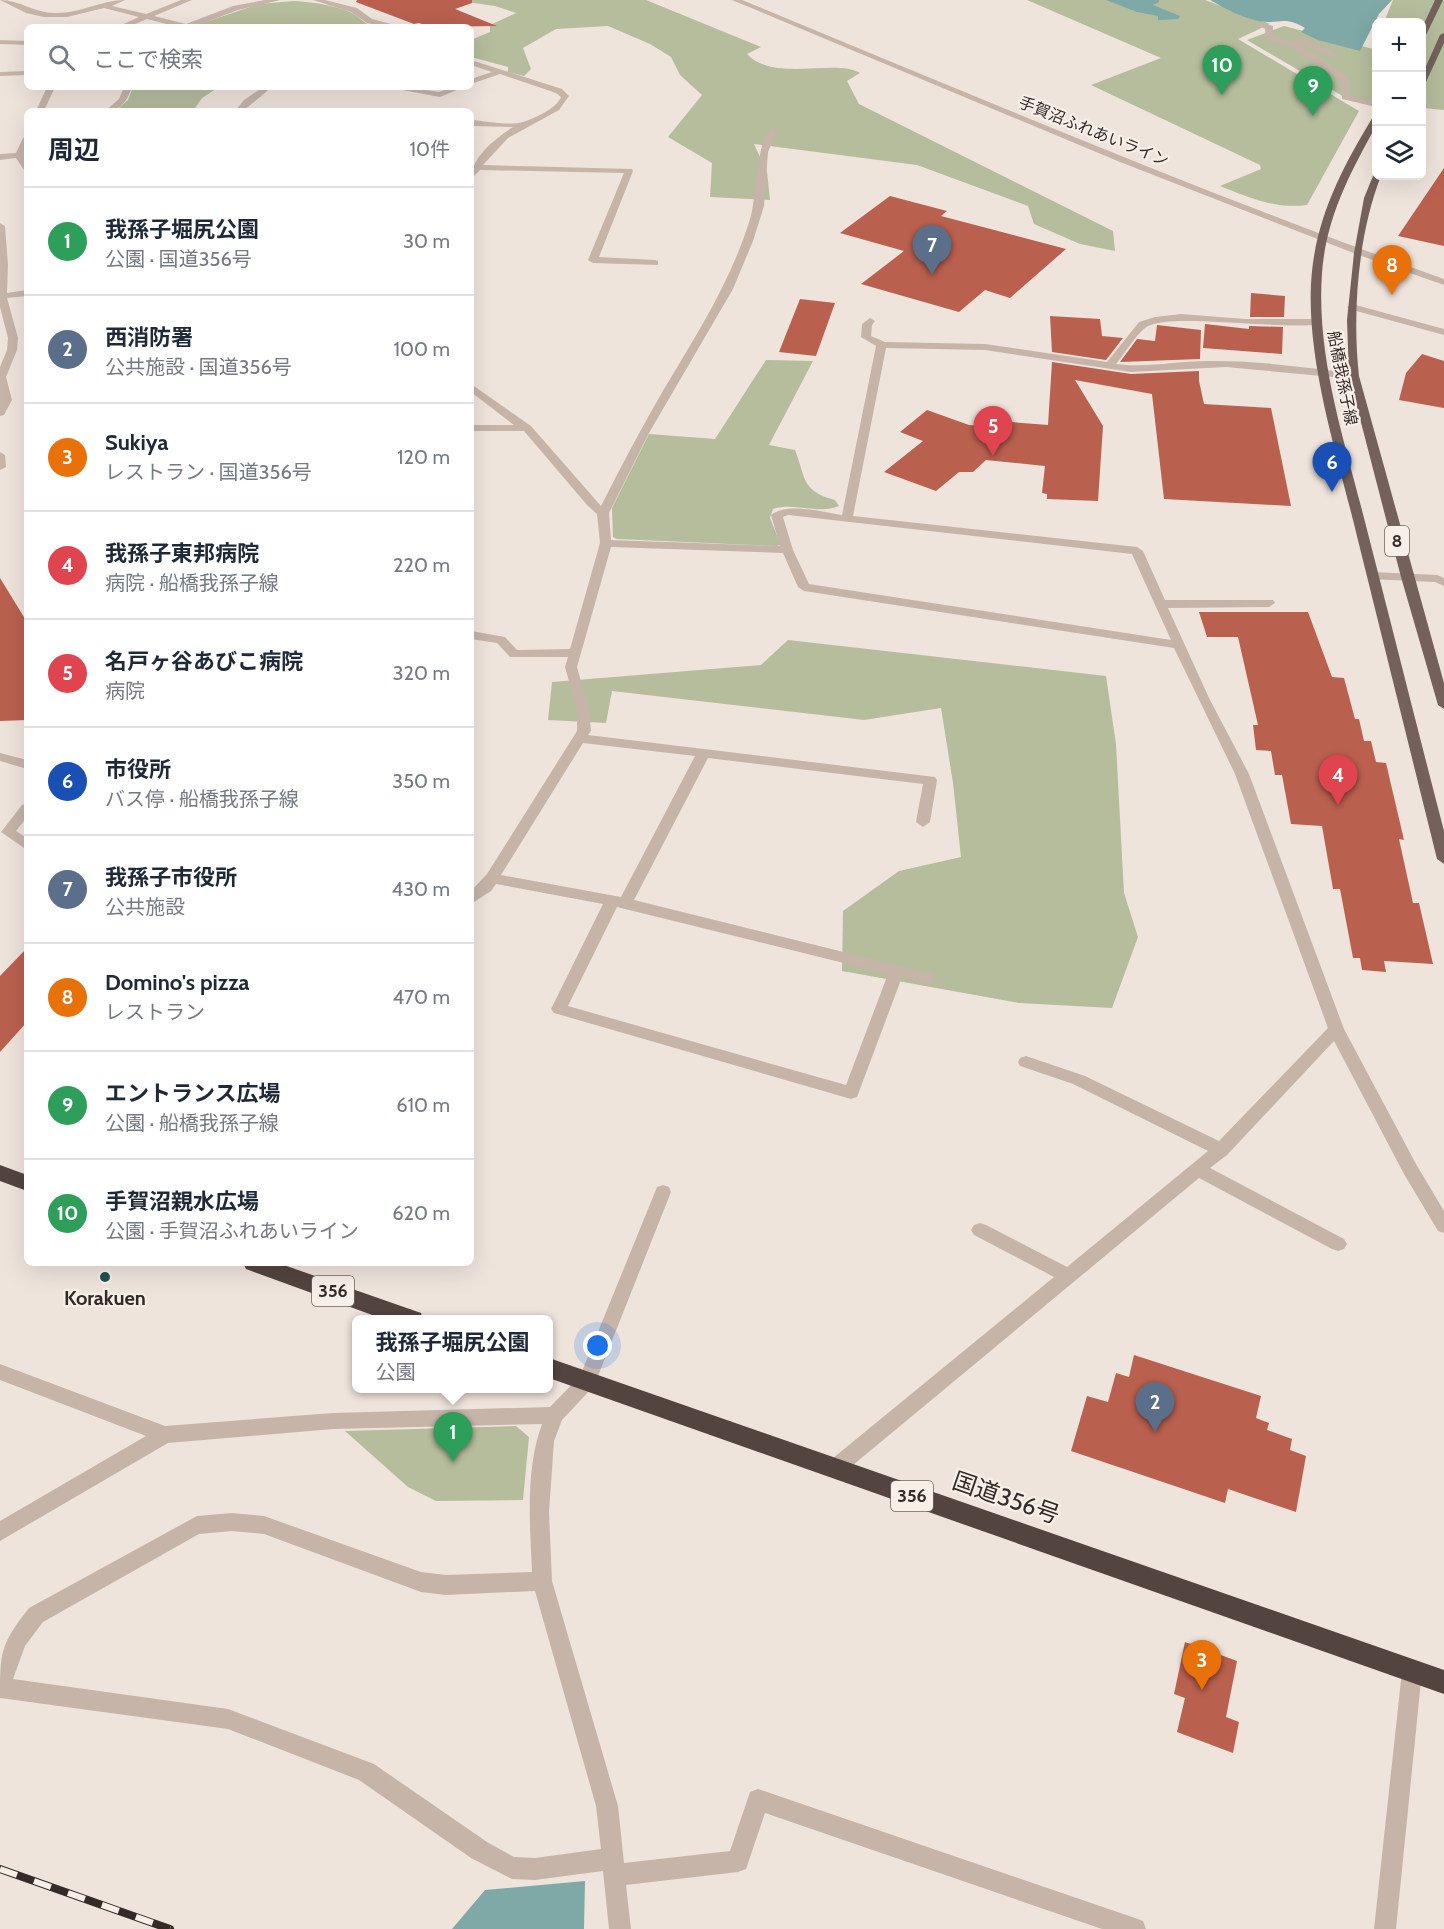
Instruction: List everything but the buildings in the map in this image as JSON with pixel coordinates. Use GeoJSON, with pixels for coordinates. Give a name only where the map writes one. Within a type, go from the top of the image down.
{"type":"FeatureCollection","features":[{"type":"Feature","properties":{"kind":"highway"},"geometry":{"type":"LineString","coordinates":[[0,1173],[24,1182]]}},
{"type":"Feature","properties":{"kind":"highway","name":"356"},"geometry":{"type":"LineString","coordinates":[[261,1266],[399,1315]]}},
{"type":"Feature","properties":{"kind":"highway","name":"国道356号"},"geometry":{"type":"LineString","coordinates":[[553,1369],[1444,1682]]}},
{"type":"Feature","properties":{"kind":"main road"},"geometry":{"type":"LineString","coordinates":[[1426,27],[1439,0]]}},
{"type":"Feature","properties":{"kind":"main road"},"geometry":{"type":"LineString","coordinates":[[1426,73],[1444,35]]}},
{"type":"Feature","properties":{"kind":"main road","name":"船橋我孫子線"},"geometry":{"type":"LineString","coordinates":[[1373,126],[1341,182],[1321,237],[1317,272],[1316,322],[1324,374],[1372,576],[1444,859]]}},
{"type":"Feature","properties":{"kind":"main road","name":"船橋我孫子線"},"geometry":{"type":"LineString","coordinates":[[1376,180],[1363,218],[1352,307],[1350,349],[1354,376],[1407,577],[1444,705]]}},
{"type":"Feature","properties":{"kind":"street"},"geometry":{"type":"LineString","coordinates":[[3,0],[27,11],[54,16],[75,15],[121,0]]}},
{"type":"Feature","properties":{"kind":"street"},"geometry":{"type":"LineString","coordinates":[[127,24],[188,0]]}},
{"type":"Feature","properties":{"kind":"street"},"geometry":{"type":"LineString","coordinates":[[194,24],[236,8],[276,0]]}},
{"type":"Feature","properties":{"kind":"street"},"geometry":{"type":"LineString","coordinates":[[317,0],[354,10],[370,21],[384,24]]}},
{"type":"Feature","properties":{"kind":"street","name":"手賀沼ふれあいライン"},"geometry":{"type":"LineString","coordinates":[[736,0],[1123,160],[1359,252],[1444,282]]}},
{"type":"Feature","properties":{"kind":"street"},"geometry":{"type":"LineString","coordinates":[[104,6],[176,24]]}},
{"type":"Feature","properties":{"kind":"street"},"geometry":{"type":"LineString","coordinates":[[1336,54],[1266,27],[1269,37],[1296,46],[1345,79],[1345,98],[1372,104]]}},
{"type":"Feature","properties":{"kind":"street"},"geometry":{"type":"LineString","coordinates":[[0,42],[24,42]]}},
{"type":"Feature","properties":{"kind":"street"},"geometry":{"type":"LineString","coordinates":[[474,64],[559,91],[565,96],[564,102],[557,107],[501,138],[486,152],[474,172]]}},
{"type":"Feature","properties":{"kind":"street"},"geometry":{"type":"LineString","coordinates":[[474,81],[498,72]]}},
{"type":"Feature","properties":{"kind":"street"},"geometry":{"type":"LineString","coordinates":[[0,74],[24,73]]}},
{"type":"Feature","properties":{"kind":"street"},"geometry":{"type":"LineString","coordinates":[[41,108],[50,90]]}},
{"type":"Feature","properties":{"kind":"street"},"geometry":{"type":"LineString","coordinates":[[113,108],[123,100],[127,90]]}},
{"type":"Feature","properties":{"kind":"street"},"geometry":{"type":"LineString","coordinates":[[242,108],[263,90]]}},
{"type":"Feature","properties":{"kind":"street"},"geometry":{"type":"LineString","coordinates":[[409,90],[440,95],[452,90]]}},
{"type":"Feature","properties":{"kind":"street"},"geometry":{"type":"LineString","coordinates":[[474,123],[523,125]]}},
{"type":"Feature","properties":{"kind":"street"},"geometry":{"type":"LineString","coordinates":[[474,897],[486,887],[492,878],[547,791],[572,746],[584,731],[582,710],[571,667],[606,543],[603,513],[644,433],[728,289],[748,241],[759,206],[764,152],[773,131]]}},
{"type":"Feature","properties":{"kind":"street"},"geometry":{"type":"LineString","coordinates":[[0,157],[23,154]]}},
{"type":"Feature","properties":{"kind":"street"},"geometry":{"type":"LineString","coordinates":[[477,167],[629,171],[592,260],[655,263]]}},
{"type":"Feature","properties":{"kind":"street"},"geometry":{"type":"LineString","coordinates":[[0,226],[3,265],[0,275],[2,296],[13,338],[12,350],[1,377],[7,399],[0,412]]}},
{"type":"Feature","properties":{"kind":"street"},"geometry":{"type":"LineString","coordinates":[[2,296],[24,293]]}},
{"type":"Feature","properties":{"kind":"street"},"geometry":{"type":"LineString","coordinates":[[1352,307],[1444,332]]}},
{"type":"Feature","properties":{"kind":"street"},"geometry":{"type":"LineString","coordinates":[[1110,365],[1143,324],[1148,322],[1177,317],[1246,322],[1316,322]]}},
{"type":"Feature","properties":{"kind":"street"},"geometry":{"type":"LineString","coordinates":[[870,321],[867,324],[866,337],[870,342],[882,345],[954,345],[1010,349],[1153,370],[1208,364],[1354,376]]}},
{"type":"Feature","properties":{"kind":"street"},"geometry":{"type":"LineString","coordinates":[[847,517],[878,355],[882,345]]}},
{"type":"Feature","properties":{"kind":"street"},"geometry":{"type":"LineString","coordinates":[[474,389],[500,411],[527,428],[591,503],[603,513]]}},
{"type":"Feature","properties":{"kind":"street"},"geometry":{"type":"LineString","coordinates":[[474,428],[527,428]]}},
{"type":"Feature","properties":{"kind":"street"},"geometry":{"type":"LineString","coordinates":[[0,455],[0,467]]}},
{"type":"Feature","properties":{"kind":"street"},"geometry":{"type":"LineString","coordinates":[[1180,645],[804,587],[787,550],[777,515],[787,512],[847,517],[1137,551],[1180,645],[1203,698],[1242,774],[1336,1029],[1410,1169],[1444,1226]]}},
{"type":"Feature","properties":{"kind":"street"},"geometry":{"type":"LineString","coordinates":[[606,543],[787,550]]}},
{"type":"Feature","properties":{"kind":"street"},"geometry":{"type":"LineString","coordinates":[[1372,576],[1437,579],[1444,582]]}},
{"type":"Feature","properties":{"kind":"street"},"geometry":{"type":"LineString","coordinates":[[1161,604],[1269,603]]}},
{"type":"Feature","properties":{"kind":"street"},"geometry":{"type":"LineString","coordinates":[[474,636],[501,640],[514,654],[576,654]]}},
{"type":"Feature","properties":{"kind":"street"},"geometry":{"type":"LineString","coordinates":[[580,738],[930,780],[922,822]]}},
{"type":"Feature","properties":{"kind":"street"},"geometry":{"type":"LineString","coordinates":[[704,752],[559,1010],[851,1093],[897,970]]}},
{"type":"Feature","properties":{"kind":"street"},"geometry":{"type":"LineString","coordinates":[[0,757],[24,764]]}},
{"type":"Feature","properties":{"kind":"street"},"geometry":{"type":"LineString","coordinates":[[24,812],[4,837],[24,844]]}},
{"type":"Feature","properties":{"kind":"street"},"geometry":{"type":"LineString","coordinates":[[492,878],[619,902],[927,978]]}},
{"type":"Feature","properties":{"kind":"street"},"geometry":{"type":"LineString","coordinates":[[834,1468],[1221,1150],[1336,1029]]}},
{"type":"Feature","properties":{"kind":"street"},"geometry":{"type":"LineString","coordinates":[[1026,1062],[1079,1080],[1221,1150]]}},
{"type":"Feature","properties":{"kind":"street"},"geometry":{"type":"LineString","coordinates":[[1197,1169],[1338,1244]]}},
{"type":"Feature","properties":{"kind":"street"},"geometry":{"type":"LineString","coordinates":[[620,1929],[607,1806],[542,1581],[539,1512],[545,1440],[554,1415],[587,1381],[663,1192]]}},
{"type":"Feature","properties":{"kind":"street"},"geometry":{"type":"LineString","coordinates":[[980,1230],[1067,1275]]}},
{"type":"Feature","properties":{"kind":"street"},"geometry":{"type":"LineString","coordinates":[[0,1372],[165,1435],[333,1421],[554,1415]]}},
{"type":"Feature","properties":{"kind":"street"},"geometry":{"type":"LineString","coordinates":[[0,1532],[165,1435]]}},
{"type":"Feature","properties":{"kind":"street"},"geometry":{"type":"LineString","coordinates":[[542,1581],[446,1585],[421,1582],[264,1525],[232,1522],[197,1525],[36,1615],[17,1640],[0,1687],[228,1719],[366,1772],[479,1850],[512,1868],[613,1867],[738,1861],[758,1800],[1135,1929]]}},
{"type":"Feature","properties":{"kind":"street"},"geometry":{"type":"LineString","coordinates":[[1385,1929],[1412,1671]]}},
{"type":"Feature","properties":{"kind":"green space"},"geometry":{"type":"Polygon","coordinates":[[[453,0],[646,0],[761,47],[747,54],[759,63],[788,69],[836,68],[860,73],[847,81],[859,104],[1113,231],[1115,251],[1080,244],[1034,224],[1028,206],[917,165],[754,144],[767,172],[770,200],[710,197],[712,163],[668,137],[702,95],[680,75],[671,57],[650,44],[608,26],[556,29],[523,48],[531,69],[524,76],[508,72],[508,67],[474,58],[474,39],[490,32],[490,25],[516,13],[495,6],[453,0]]]}},
{"type":"Feature","properties":{"kind":"green space"},"geometry":{"type":"Polygon","coordinates":[[[1027,0],[1205,0],[1270,24],[1238,39],[1359,111],[1307,205],[1273,204],[1252,198],[1220,186],[1261,169],[1260,165],[1091,85],[1161,58],[1027,0]]]}},
{"type":"Feature","properties":{"kind":"green space"},"geometry":{"type":"Polygon","coordinates":[[[1393,0],[1444,0],[1444,110],[1426,108],[1426,18],[1386,18],[1393,0]]]}},
{"type":"Feature","properties":{"kind":"green space"},"geometry":{"type":"Polygon","coordinates":[[[294,1],[322,4],[353,14],[367,24],[200,24],[259,4],[294,1]]]}},
{"type":"Feature","properties":{"kind":"green space"},"geometry":{"type":"Polygon","coordinates":[[[1284,26],[1372,49],[1372,104],[1351,101],[1247,40],[1284,26]]]}},
{"type":"Feature","properties":{"kind":"green space"},"geometry":{"type":"Polygon","coordinates":[[[132,90],[214,90],[202,98],[195,108],[119,108],[128,100],[132,90]]]}},
{"type":"Feature","properties":{"kind":"green space"},"geometry":{"type":"Polygon","coordinates":[[[766,360],[813,361],[769,445],[795,450],[810,488],[835,500],[839,506],[823,509],[781,507],[773,509],[770,518],[781,545],[776,546],[613,537],[612,508],[649,434],[715,439],[766,360]]]}},
{"type":"Feature","properties":{"kind":"green space"},"geometry":{"type":"Polygon","coordinates":[[[788,640],[1106,676],[1116,744],[1124,893],[1138,937],[1112,1008],[1019,1003],[842,971],[843,911],[899,871],[961,857],[953,783],[941,708],[864,720],[612,691],[606,723],[548,720],[552,682],[761,665],[788,640]]]}},
{"type":"Feature","properties":{"kind":"green space"},"geometry":{"type":"Polygon","coordinates":[[[516,1426],[529,1437],[523,1500],[436,1501],[408,1487],[345,1431],[516,1426]]]}},
{"type":"Feature","properties":{"kind":"water"},"geometry":{"type":"Polygon","coordinates":[[[1106,0],[1159,0],[1153,5],[1180,16],[1178,19],[1158,20],[1158,16],[1137,12],[1106,0]]]}},
{"type":"Feature","properties":{"kind":"water"},"geometry":{"type":"Polygon","coordinates":[[[1210,0],[1392,0],[1377,18],[1372,18],[1372,28],[1360,51],[1318,40],[1301,32],[1305,28],[1298,24],[1286,21],[1266,22],[1233,12],[1210,0]]]}},
{"type":"Feature","properties":{"kind":"water"},"geometry":{"type":"Polygon","coordinates":[[[585,1881],[584,1929],[452,1929],[485,1890],[585,1881]]]}},
{"type":"Feature","properties":{"kind":"railway"},"geometry":{"type":"LineString","coordinates":[[0,1869],[170,1929]]}},
{"type":"Feature","properties":{"kind":"place","name":"手賀沼親水広場"},"geometry":{"type":"Point","coordinates":[1222,95]}},
{"type":"Feature","properties":{"kind":"place","name":"エントランス広場"},"geometry":{"type":"Point","coordinates":[1313,116]}},
{"type":"Feature","properties":{"kind":"place","name":"我孫子市役所"},"geometry":{"type":"Point","coordinates":[932,275]}},
{"type":"Feature","properties":{"kind":"place","name":"Domino's pizza"},"geometry":{"type":"Point","coordinates":[1392,295]}},
{"type":"Feature","properties":{"kind":"place","name":"名戸ヶ谷あびこ病院"},"geometry":{"type":"Point","coordinates":[993,456]}},
{"type":"Feature","properties":{"kind":"place","name":"市役所"},"geometry":{"type":"Point","coordinates":[1332,492]}},
{"type":"Feature","properties":{"kind":"place","name":"我孫子東邦病院"},"geometry":{"type":"Point","coordinates":[1338,805]}},
{"type":"Feature","properties":{"kind":"place","name":"Korakuen"},"geometry":{"type":"Point","coordinates":[105,1277]}},
{"type":"Feature","properties":{"kind":"place","name":"西消防署"},"geometry":{"type":"Point","coordinates":[1155,1432]}},
{"type":"Feature","properties":{"kind":"place","name":"我孫子堀尻公園"},"geometry":{"type":"Point","coordinates":[453,1462]}},
{"type":"Feature","properties":{"kind":"place","name":"Sukiya"},"geometry":{"type":"Point","coordinates":[1202,1690]}}]}
